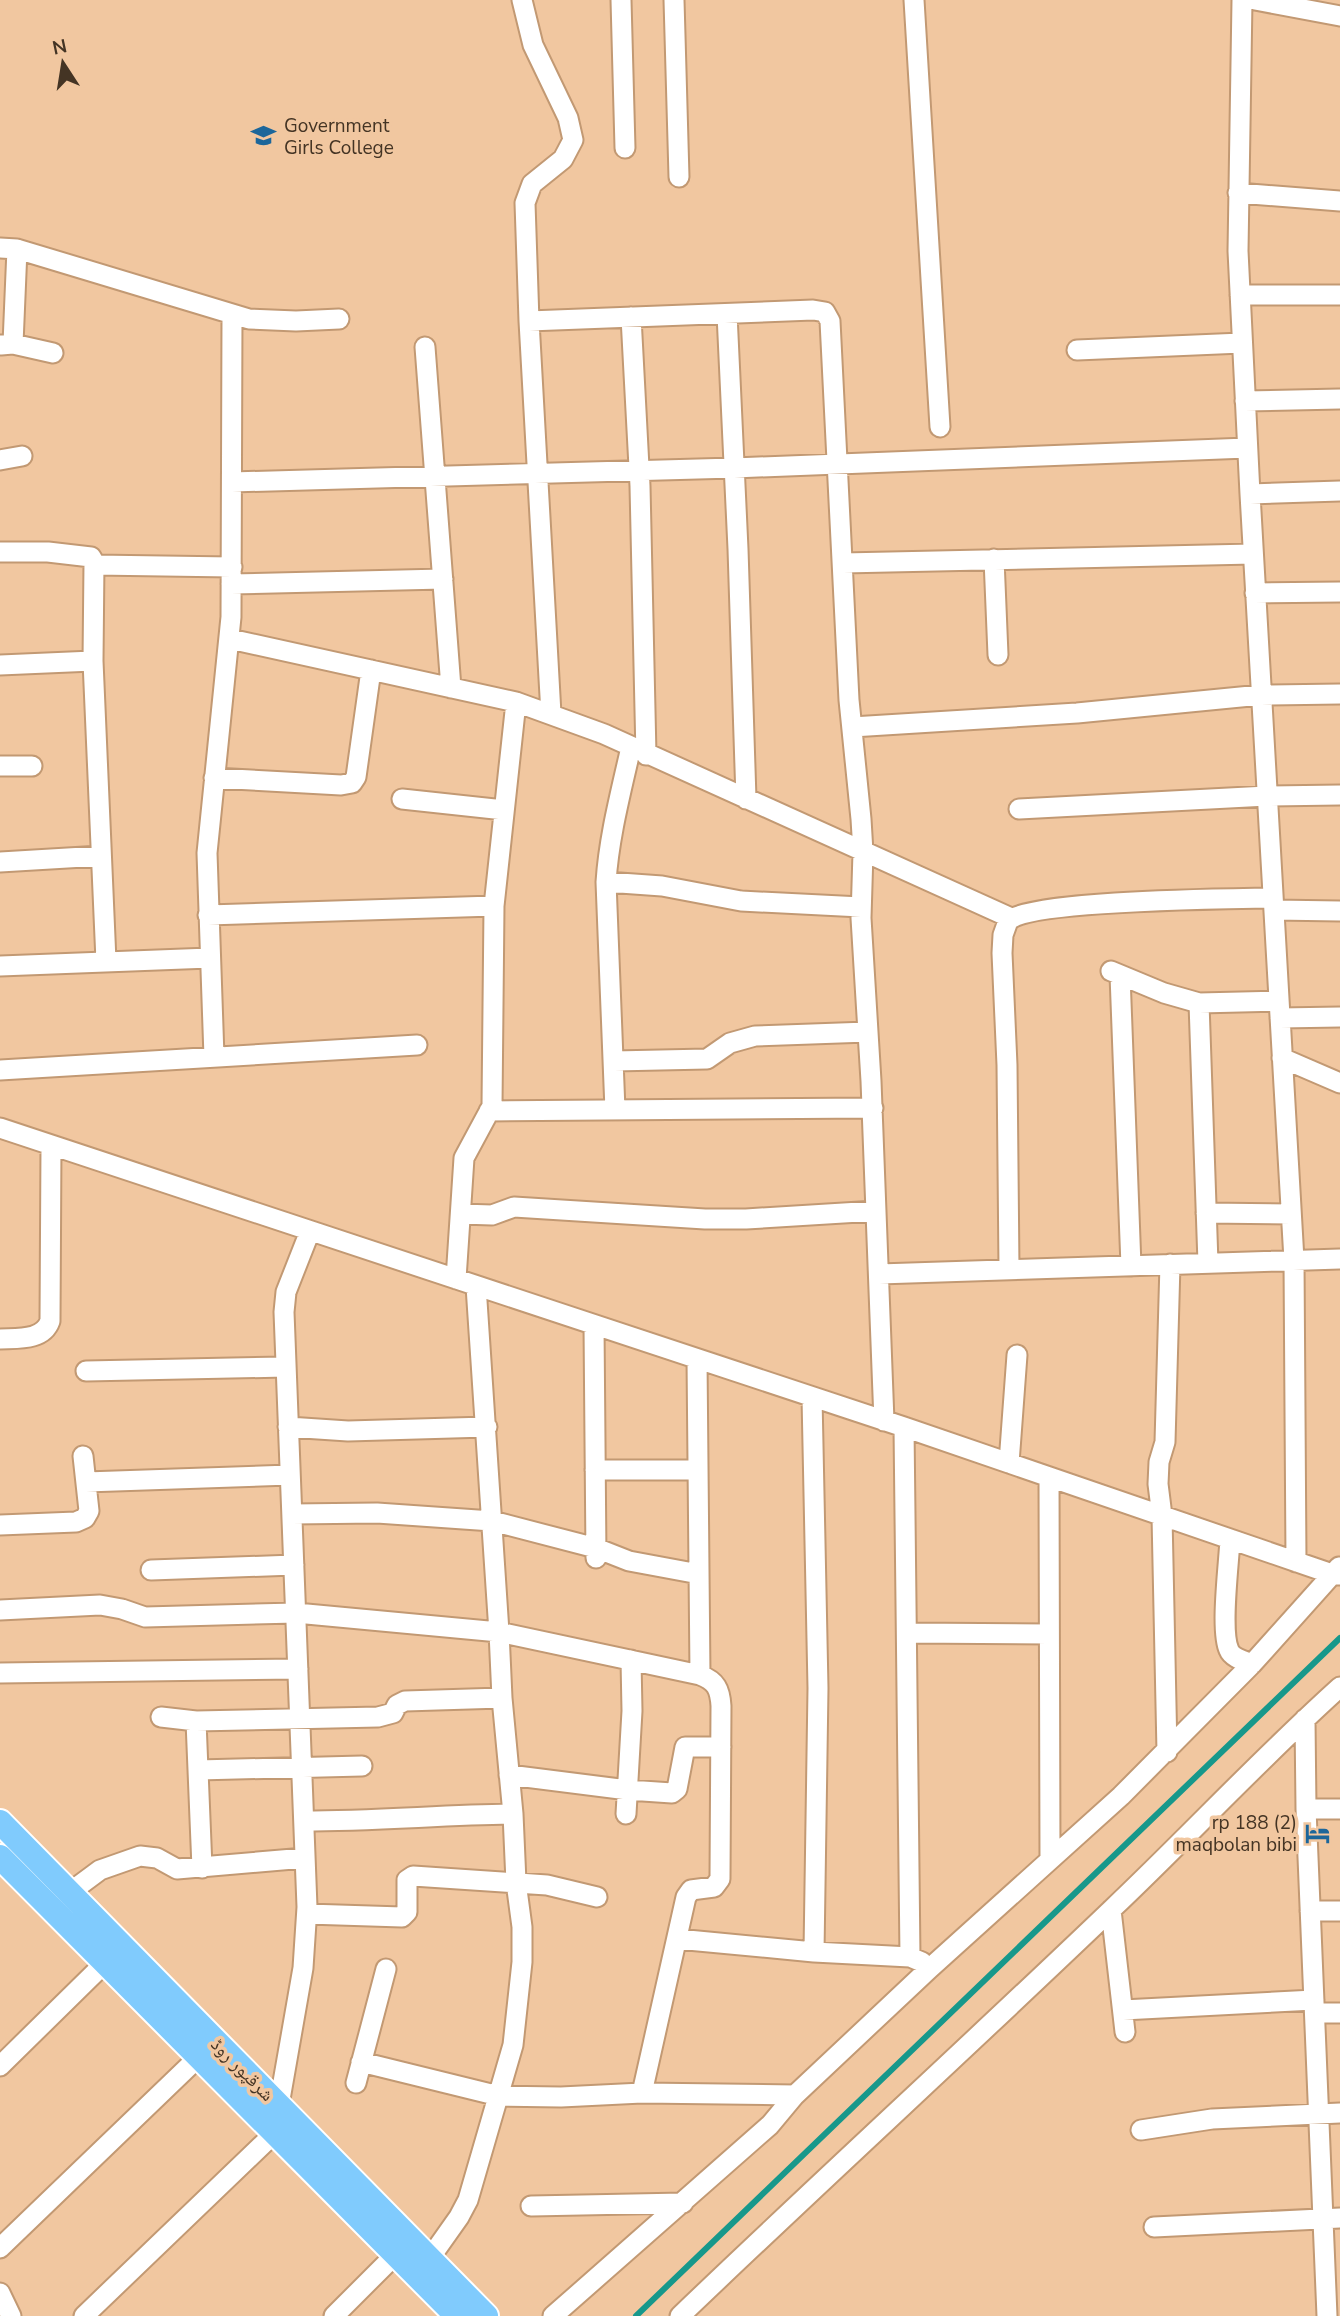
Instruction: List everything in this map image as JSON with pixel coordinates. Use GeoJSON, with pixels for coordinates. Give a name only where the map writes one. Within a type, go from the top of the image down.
{"type":"FeatureCollection","features":[{"type":"Feature","properties":{"kind":"main road","name":"شرقپور روڈ"},"geometry":{"type":"LineString","coordinates":[[0,1822],[69,1893],[114,1954]]}},
{"type":"Feature","properties":{"kind":"main road","name":"شرقپور روڈ"},"geometry":{"type":"LineString","coordinates":[[0,1857],[114,1954],[207,2049],[281,2119],[403,2246],[457,2316]]}},
{"type":"Feature","properties":{"kind":"main road","name":"شرقپور روڈ"},"geometry":{"type":"LineString","coordinates":[[403,2246],[430,2258],[486,2316]]}},
{"type":"Feature","properties":{"kind":"street"},"geometry":{"type":"LineString","coordinates":[[522,0],[533,45],[568,118],[573,141],[563,159],[532,184],[525,203],[551,714]]}},
{"type":"Feature","properties":{"kind":"street"},"geometry":{"type":"LineString","coordinates":[[621,0],[625,148]]}},
{"type":"Feature","properties":{"kind":"street"},"geometry":{"type":"LineString","coordinates":[[674,0],[679,177]]}},
{"type":"Feature","properties":{"kind":"street"},"geometry":{"type":"LineString","coordinates":[[914,0],[940,427]]}},
{"type":"Feature","properties":{"kind":"street"},"geometry":{"type":"LineString","coordinates":[[1242,0],[1238,193],[1240,295],[1294,1260],[1296,1562]]}},
{"type":"Feature","properties":{"kind":"street"},"geometry":{"type":"LineString","coordinates":[[1255,0],[1340,16]]}},
{"type":"Feature","properties":{"kind":"street"},"geometry":{"type":"LineString","coordinates":[[1238,193],[1340,201]]}},
{"type":"Feature","properties":{"kind":"street"},"geometry":{"type":"LineString","coordinates":[[53,354],[6,345],[8,248],[232,315],[296,321],[339,319]]}},
{"type":"Feature","properties":{"kind":"street"},"geometry":{"type":"LineString","coordinates":[[1240,295],[1340,295]]}},
{"type":"Feature","properties":{"kind":"street"},"geometry":{"type":"LineString","coordinates":[[529,321],[813,310],[827,315],[831,332],[852,727],[863,852],[860,907],[873,1108],[884,1421]]}},
{"type":"Feature","properties":{"kind":"street"},"geometry":{"type":"LineString","coordinates":[[727,314],[746,799]]}},
{"type":"Feature","properties":{"kind":"street"},"geometry":{"type":"LineString","coordinates":[[214,1057],[207,853],[230,639],[232,315]]}},
{"type":"Feature","properties":{"kind":"street"},"geometry":{"type":"LineString","coordinates":[[615,1110],[606,882],[616,814],[638,751],[639,470],[631,317]]}},
{"type":"Feature","properties":{"kind":"street"},"geometry":{"type":"LineString","coordinates":[[1077,350],[1242,344]]}},
{"type":"Feature","properties":{"kind":"street"},"geometry":{"type":"LineString","coordinates":[[425,347],[452,688]]}},
{"type":"Feature","properties":{"kind":"street"},"geometry":{"type":"LineString","coordinates":[[1245,401],[1340,400]]}},
{"type":"Feature","properties":{"kind":"street"},"geometry":{"type":"LineString","coordinates":[[232,482],[734,468],[1247,448]]}},
{"type":"Feature","properties":{"kind":"street"},"geometry":{"type":"LineString","coordinates":[[0,460],[22,456]]}},
{"type":"Feature","properties":{"kind":"street"},"geometry":{"type":"LineString","coordinates":[[1250,494],[1340,491]]}},
{"type":"Feature","properties":{"kind":"street"},"geometry":{"type":"LineString","coordinates":[[0,551],[78,554],[91,557],[95,565],[93,661],[106,961]]}},
{"type":"Feature","properties":{"kind":"street"},"geometry":{"type":"LineString","coordinates":[[843,563],[1253,554]]}},
{"type":"Feature","properties":{"kind":"street"},"geometry":{"type":"LineString","coordinates":[[994,559],[998,655]]}},
{"type":"Feature","properties":{"kind":"street"},"geometry":{"type":"LineString","coordinates":[[95,565],[232,575],[443,579]]}},
{"type":"Feature","properties":{"kind":"street"},"geometry":{"type":"LineString","coordinates":[[1255,593],[1340,592]]}},
{"type":"Feature","properties":{"kind":"street"},"geometry":{"type":"LineString","coordinates":[[230,639],[516,702],[551,714],[1011,918]]}},
{"type":"Feature","properties":{"kind":"street"},"geometry":{"type":"LineString","coordinates":[[0,664],[93,661]]}},
{"type":"Feature","properties":{"kind":"street"},"geometry":{"type":"LineString","coordinates":[[214,778],[341,785],[352,783],[356,777],[371,670]]}},
{"type":"Feature","properties":{"kind":"street"},"geometry":{"type":"LineString","coordinates":[[852,727],[1077,713],[1261,695],[1340,694]]}},
{"type":"Feature","properties":{"kind":"street"},"geometry":{"type":"LineString","coordinates":[[456,1279],[464,1158],[489,1111],[492,1093],[494,906],[516,702]]}},
{"type":"Feature","properties":{"kind":"street"},"geometry":{"type":"LineString","coordinates":[[0,766],[32,766]]}},
{"type":"Feature","properties":{"kind":"street"},"geometry":{"type":"LineString","coordinates":[[1019,809],[1267,796],[1340,795]]}},
{"type":"Feature","properties":{"kind":"street"},"geometry":{"type":"LineString","coordinates":[[402,799],[504,810]]}},
{"type":"Feature","properties":{"kind":"street"},"geometry":{"type":"LineString","coordinates":[[0,862],[101,856]]}},
{"type":"Feature","properties":{"kind":"street"},"geometry":{"type":"LineString","coordinates":[[606,882],[662,886],[741,901],[860,907]]}},
{"type":"Feature","properties":{"kind":"street"},"geometry":{"type":"LineString","coordinates":[[1009,1269],[1007,1065],[1002,953],[1004,929],[1011,918],[1020,914],[1095,904],[1273,904],[1340,911]]}},
{"type":"Feature","properties":{"kind":"street"},"geometry":{"type":"LineString","coordinates":[[208,915],[494,906]]}},
{"type":"Feature","properties":{"kind":"street"},"geometry":{"type":"LineString","coordinates":[[0,966],[210,958]]}},
{"type":"Feature","properties":{"kind":"street"},"geometry":{"type":"LineString","coordinates":[[1130,1266],[1114,972],[1164,993],[1199,1003],[1340,1017]]}},
{"type":"Feature","properties":{"kind":"street"},"geometry":{"type":"LineString","coordinates":[[1199,1003],[1208,1263]]}},
{"type":"Feature","properties":{"kind":"street"},"geometry":{"type":"LineString","coordinates":[[614,1061],[707,1059],[730,1043],[755,1036],[868,1032]]}},
{"type":"Feature","properties":{"kind":"street"},"geometry":{"type":"LineString","coordinates":[[0,1070],[417,1045]]}},
{"type":"Feature","properties":{"kind":"street"},"geometry":{"type":"LineString","coordinates":[[1282,1058],[1340,1083]]}},
{"type":"Feature","properties":{"kind":"street"},"geometry":{"type":"LineString","coordinates":[[489,1111],[873,1108]]}},
{"type":"Feature","properties":{"kind":"street"},"geometry":{"type":"LineString","coordinates":[[0,1128],[904,1427],[1296,1562],[1337,1572],[1167,1752],[929,1969],[795,2095],[790,2104],[769,2125],[553,2316]]}},
{"type":"Feature","properties":{"kind":"street"},"geometry":{"type":"LineString","coordinates":[[0,1339],[38,1335],[45,1331],[50,1321],[51,1145]]}},
{"type":"Feature","properties":{"kind":"street"},"geometry":{"type":"LineString","coordinates":[[461,1214],[492,1214],[514,1207],[732,1219],[876,1211]]}},
{"type":"Feature","properties":{"kind":"street"},"geometry":{"type":"LineString","coordinates":[[1206,1213],[1291,1214]]}},
{"type":"Feature","properties":{"kind":"street"},"geometry":{"type":"LineString","coordinates":[[84,2316],[281,2119],[303,1968],[306,1914],[284,1312],[286,1292],[310,1231]]}},
{"type":"Feature","properties":{"kind":"street"},"geometry":{"type":"LineString","coordinates":[[879,1274],[1340,1259]]}},
{"type":"Feature","properties":{"kind":"street"},"geometry":{"type":"LineString","coordinates":[[1167,1752],[1162,1516],[1158,1468],[1165,1442],[1170,1264]]}},
{"type":"Feature","properties":{"kind":"street"},"geometry":{"type":"LineString","coordinates":[[430,2258],[468,2200],[513,2045],[519,2006],[522,1927],[502,1698],[476,1286]]}},
{"type":"Feature","properties":{"kind":"street"},"geometry":{"type":"LineString","coordinates":[[594,1325],[596,1554]]}},
{"type":"Feature","properties":{"kind":"street"},"geometry":{"type":"LineString","coordinates":[[1009,1463],[1017,1354]]}},
{"type":"Feature","properties":{"kind":"street"},"geometry":{"type":"LineString","coordinates":[[697,1359],[700,1675]]}},
{"type":"Feature","properties":{"kind":"street"},"geometry":{"type":"LineString","coordinates":[[86,1371],[285,1367]]}},
{"type":"Feature","properties":{"kind":"street"},"geometry":{"type":"LineString","coordinates":[[812,1397],[818,1688],[814,1952]]}},
{"type":"Feature","properties":{"kind":"street"},"geometry":{"type":"LineString","coordinates":[[288,1427],[348,1431],[486,1427]]}},
{"type":"Feature","properties":{"kind":"street"},"geometry":{"type":"LineString","coordinates":[[904,1427],[910,1957]]}},
{"type":"Feature","properties":{"kind":"street"},"geometry":{"type":"LineString","coordinates":[[0,1525],[76,1522],[85,1518],[89,1511],[83,1456]]}},
{"type":"Feature","properties":{"kind":"street"},"geometry":{"type":"LineString","coordinates":[[595,1470],[698,1470]]}},
{"type":"Feature","properties":{"kind":"street"},"geometry":{"type":"LineString","coordinates":[[86,1482],[290,1475]]}},
{"type":"Feature","properties":{"kind":"street"},"geometry":{"type":"LineString","coordinates":[[1049,1477],[1050,1860]]}},
{"type":"Feature","properties":{"kind":"street"},"geometry":{"type":"LineString","coordinates":[[292,1514],[377,1513],[492,1521],[596,1554],[699,1574]]}},
{"type":"Feature","properties":{"kind":"street"},"geometry":{"type":"LineString","coordinates":[[1230,1539],[1226,1622],[1228,1648],[1233,1655],[1252,1664]]}},
{"type":"Feature","properties":{"kind":"street"},"geometry":{"type":"LineString","coordinates":[[151,1570],[294,1565]]}},
{"type":"Feature","properties":{"kind":"street"},"geometry":{"type":"LineString","coordinates":[[0,1610],[100,1605],[122,1609],[145,1618],[296,1613],[499,1632],[700,1675],[711,1680],[719,1690],[720,1879],[713,1886],[695,1888],[688,1893],[642,2094]]}},
{"type":"Feature","properties":{"kind":"street"},"geometry":{"type":"LineString","coordinates":[[906,1633],[1049,1634]]}},
{"type":"Feature","properties":{"kind":"street"},"geometry":{"type":"LineString","coordinates":[[625,1814],[632,1711],[631,1660]]}},
{"type":"Feature","properties":{"kind":"street"},"geometry":{"type":"LineString","coordinates":[[0,1674],[298,1670]]}},
{"type":"Feature","properties":{"kind":"street"},"geometry":{"type":"LineString","coordinates":[[680,2316],[1111,1910],[1340,1687]]}},
{"type":"Feature","properties":{"kind":"street"},"geometry":{"type":"LineString","coordinates":[[161,1717],[197,1721],[378,1717],[389,1715],[397,1705],[405,1701],[502,1698]]}},
{"type":"Feature","properties":{"kind":"street"},"geometry":{"type":"LineString","coordinates":[[1305,1719],[1306,1809],[1319,2113],[1332,2218],[1327,2316]]}},
{"type":"Feature","properties":{"kind":"street"},"geometry":{"type":"LineString","coordinates":[[197,1721],[202,1868]]}},
{"type":"Feature","properties":{"kind":"street"},"geometry":{"type":"LineString","coordinates":[[509,1775],[674,1793],[685,1747],[721,1747]]}},
{"type":"Feature","properties":{"kind":"street"},"geometry":{"type":"LineString","coordinates":[[198,1770],[362,1766]]}},
{"type":"Feature","properties":{"kind":"street"},"geometry":{"type":"LineString","coordinates":[[1306,1809],[1340,1810]]}},
{"type":"Feature","properties":{"kind":"street"},"geometry":{"type":"LineString","coordinates":[[303,1821],[513,1814]]}},
{"type":"Feature","properties":{"kind":"street"},"geometry":{"type":"LineString","coordinates":[[69,1893],[100,1870],[140,1856],[157,1858],[172,1868],[202,1868],[305,1858]]}},
{"type":"Feature","properties":{"kind":"street"},"geometry":{"type":"LineString","coordinates":[[306,1914],[402,1917],[407,1912],[407,1880],[413,1875],[516,1882],[566,1888],[597,1897]]}},
{"type":"Feature","properties":{"kind":"street"},"geometry":{"type":"LineString","coordinates":[[1111,1910],[1125,2032]]}},
{"type":"Feature","properties":{"kind":"street"},"geometry":{"type":"LineString","coordinates":[[1310,1911],[1340,1911]]}},
{"type":"Feature","properties":{"kind":"street"},"geometry":{"type":"LineString","coordinates":[[677,1939],[814,1952],[910,1957],[922,1962],[929,1969]]}},
{"type":"Feature","properties":{"kind":"street"},"geometry":{"type":"LineString","coordinates":[[0,2066],[114,1954]]}},
{"type":"Feature","properties":{"kind":"street"},"geometry":{"type":"LineString","coordinates":[[356,2083],[386,1969]]}},
{"type":"Feature","properties":{"kind":"street"},"geometry":{"type":"LineString","coordinates":[[1123,2010],[1314,2006],[1340,2012]]}},
{"type":"Feature","properties":{"kind":"street"},"geometry":{"type":"LineString","coordinates":[[0,2248],[207,2049]]}},
{"type":"Feature","properties":{"kind":"street"},"geometry":{"type":"LineString","coordinates":[[361,2062],[499,2096],[561,2098],[642,2094],[795,2095]]}},
{"type":"Feature","properties":{"kind":"street"},"geometry":{"type":"LineString","coordinates":[[1141,2130],[1212,2119],[1340,2113]]}},
{"type":"Feature","properties":{"kind":"street"},"geometry":{"type":"LineString","coordinates":[[531,2206],[683,2203]]}},
{"type":"Feature","properties":{"kind":"street"},"geometry":{"type":"LineString","coordinates":[[1154,2227],[1332,2218]]}},
{"type":"Feature","properties":{"kind":"street"},"geometry":{"type":"LineString","coordinates":[[334,2316],[403,2246]]}},
{"type":"Feature","properties":{"kind":"street"},"geometry":{"type":"LineString","coordinates":[[1,2296],[11,2316]]}},
{"type":"Feature","properties":{"kind":"waterway"},"geometry":{"type":"LineString","coordinates":[[636,2316],[1340,1638]]}},
{"type":"Feature","properties":{"kind":"place","name":"Government Girls College"},"geometry":{"type":"Point","coordinates":[264,136]}},
{"type":"Feature","properties":{"kind":"place","name":"rp 188 (2) maqbolan bibi"},"geometry":{"type":"Point","coordinates":[1317,1833]}}]}
